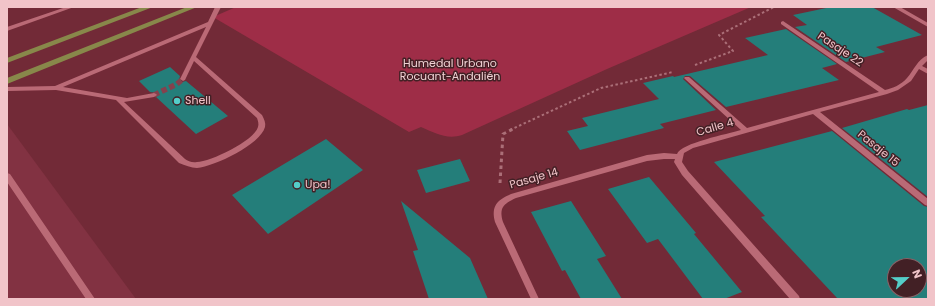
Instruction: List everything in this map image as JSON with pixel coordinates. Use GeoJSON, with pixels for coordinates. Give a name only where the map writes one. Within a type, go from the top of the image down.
{"type":"FeatureCollection","features":[{"type":"Feature","properties":{"kind":"main road"},"geometry":{"type":"LineString","coordinates":[[7,61],[149,7]]}},
{"type":"Feature","properties":{"kind":"main road"},"geometry":{"type":"LineString","coordinates":[[7,81],[193,7]]}},
{"type":"Feature","properties":{"kind":"street"},"geometry":{"type":"LineString","coordinates":[[7,29],[70,7]]}},
{"type":"Feature","properties":{"kind":"street"},"geometry":{"type":"LineString","coordinates":[[183,78],[218,7]]}},
{"type":"Feature","properties":{"kind":"street"},"geometry":{"type":"LineString","coordinates":[[896,7],[928,25]]}},
{"type":"Feature","properties":{"kind":"street"},"geometry":{"type":"LineString","coordinates":[[56,88],[210,23]]}},
{"type":"Feature","properties":{"kind":"street","name":"Pasaje 22"},"geometry":{"type":"LineString","coordinates":[[782,23],[885,93]]}},
{"type":"Feature","properties":{"kind":"street","name":"Calle 4"},"geometry":{"type":"LineString","coordinates":[[679,157],[685,148],[885,93],[905,84],[918,66],[928,57]]}},
{"type":"Feature","properties":{"kind":"street"},"geometry":{"type":"LineString","coordinates":[[118,99],[182,161],[196,165],[216,160],[251,141],[262,129],[260,117],[194,58]]}},
{"type":"Feature","properties":{"kind":"street"},"geometry":{"type":"LineString","coordinates":[[918,66],[928,72]]}},
{"type":"Feature","properties":{"kind":"street"},"geometry":{"type":"LineString","coordinates":[[687,78],[746,131]]}},
{"type":"Feature","properties":{"kind":"street"},"geometry":{"type":"LineString","coordinates":[[7,89],[56,88],[118,99],[137,99],[154,95]]}},
{"type":"Feature","properties":{"kind":"street","name":"Pasaje 15"},"geometry":{"type":"LineString","coordinates":[[815,112],[928,203]]}},
{"type":"Feature","properties":{"kind":"street","name":"Pasaje 14"},"geometry":{"type":"LineString","coordinates":[[499,205],[505,199],[514,196],[647,158],[664,156],[679,157]]}},
{"type":"Feature","properties":{"kind":"street"},"geometry":{"type":"LineString","coordinates":[[679,157],[678,162],[685,173],[796,299]]}},
{"type":"Feature","properties":{"kind":"street"},"geometry":{"type":"LineString","coordinates":[[7,176],[91,299]]}},
{"type":"Feature","properties":{"kind":"street"},"geometry":{"type":"LineString","coordinates":[[499,205],[496,213],[499,222],[535,299]]}},
{"type":"Feature","properties":{"kind":"path"},"geometry":{"type":"LineString","coordinates":[[693,65],[733,51],[719,35],[774,7]]}},
{"type":"Feature","properties":{"kind":"path"},"geometry":{"type":"LineString","coordinates":[[499,205],[503,134],[601,88],[680,70]]}},
{"type":"Feature","properties":{"kind":"shaded area"},"geometry":{"type":"Polygon","coordinates":[[[7,124],[136,299],[7,299],[7,124]]]}},
{"type":"Feature","properties":{"kind":"green space","name":"Humedal Urbano Rocuant-Andalién"},"geometry":{"type":"Polygon","coordinates":[[[236,7],[751,7],[607,69],[462,135],[451,137],[441,135],[421,127],[409,132],[213,17],[236,7]]]}},
{"type":"Feature","properties":{"kind":"building"},"geometry":{"type":"Polygon","coordinates":[[[831,7],[872,7],[922,35],[876,47],[885,52],[846,62],[795,27],[807,25],[793,15],[831,7]]]}},
{"type":"Feature","properties":{"kind":"building"},"geometry":{"type":"Polygon","coordinates":[[[786,29],[837,64],[822,68],[839,80],[726,107],[690,76],[685,76],[683,79],[716,110],[660,124],[664,128],[580,150],[567,131],[588,126],[582,118],[659,99],[643,83],[768,55],[745,38],[786,29]]]}},
{"type":"Feature","properties":{"kind":"building"},"geometry":{"type":"Polygon","coordinates":[[[170,67],[180,76],[179,80],[182,82],[186,81],[228,116],[196,134],[156,97],[158,95],[157,93],[150,92],[139,81],[170,67]]]}},
{"type":"Feature","properties":{"kind":"building"},"geometry":{"type":"Polygon","coordinates":[[[928,105],[928,197],[842,128],[907,109],[909,110],[928,105]]]}},
{"type":"Feature","properties":{"kind":"building"},"geometry":{"type":"Polygon","coordinates":[[[832,131],[924,206],[928,207],[928,299],[838,299],[761,217],[765,216],[714,162],[832,131]]]}},
{"type":"Feature","properties":{"kind":"building"},"geometry":{"type":"Polygon","coordinates":[[[326,139],[363,170],[268,234],[232,195],[326,139]]]}},
{"type":"Feature","properties":{"kind":"building"},"geometry":{"type":"Polygon","coordinates":[[[460,159],[470,181],[426,193],[417,170],[460,159]]]}},
{"type":"Feature","properties":{"kind":"building"},"geometry":{"type":"Polygon","coordinates":[[[649,177],[696,233],[694,234],[742,292],[724,299],[703,299],[658,239],[647,243],[608,189],[649,177]]]}},
{"type":"Feature","properties":{"kind":"building"},"geometry":{"type":"Polygon","coordinates":[[[401,201],[470,258],[488,299],[429,299],[413,251],[418,250],[401,201]]]}},
{"type":"Feature","properties":{"kind":"building"},"geometry":{"type":"Polygon","coordinates":[[[571,201],[606,256],[597,259],[622,299],[581,299],[565,270],[562,271],[531,212],[571,201]]]}},
{"type":"Feature","properties":{"kind":"tunnel"},"geometry":{"type":"LineString","coordinates":[[154,95],[177,84],[183,79]]}},
{"type":"Feature","properties":{"kind":"place","name":"Shell"},"geometry":{"type":"Point","coordinates":[177,101]}},
{"type":"Feature","properties":{"kind":"place","name":"Upa!"},"geometry":{"type":"Point","coordinates":[297,185]}}]}
